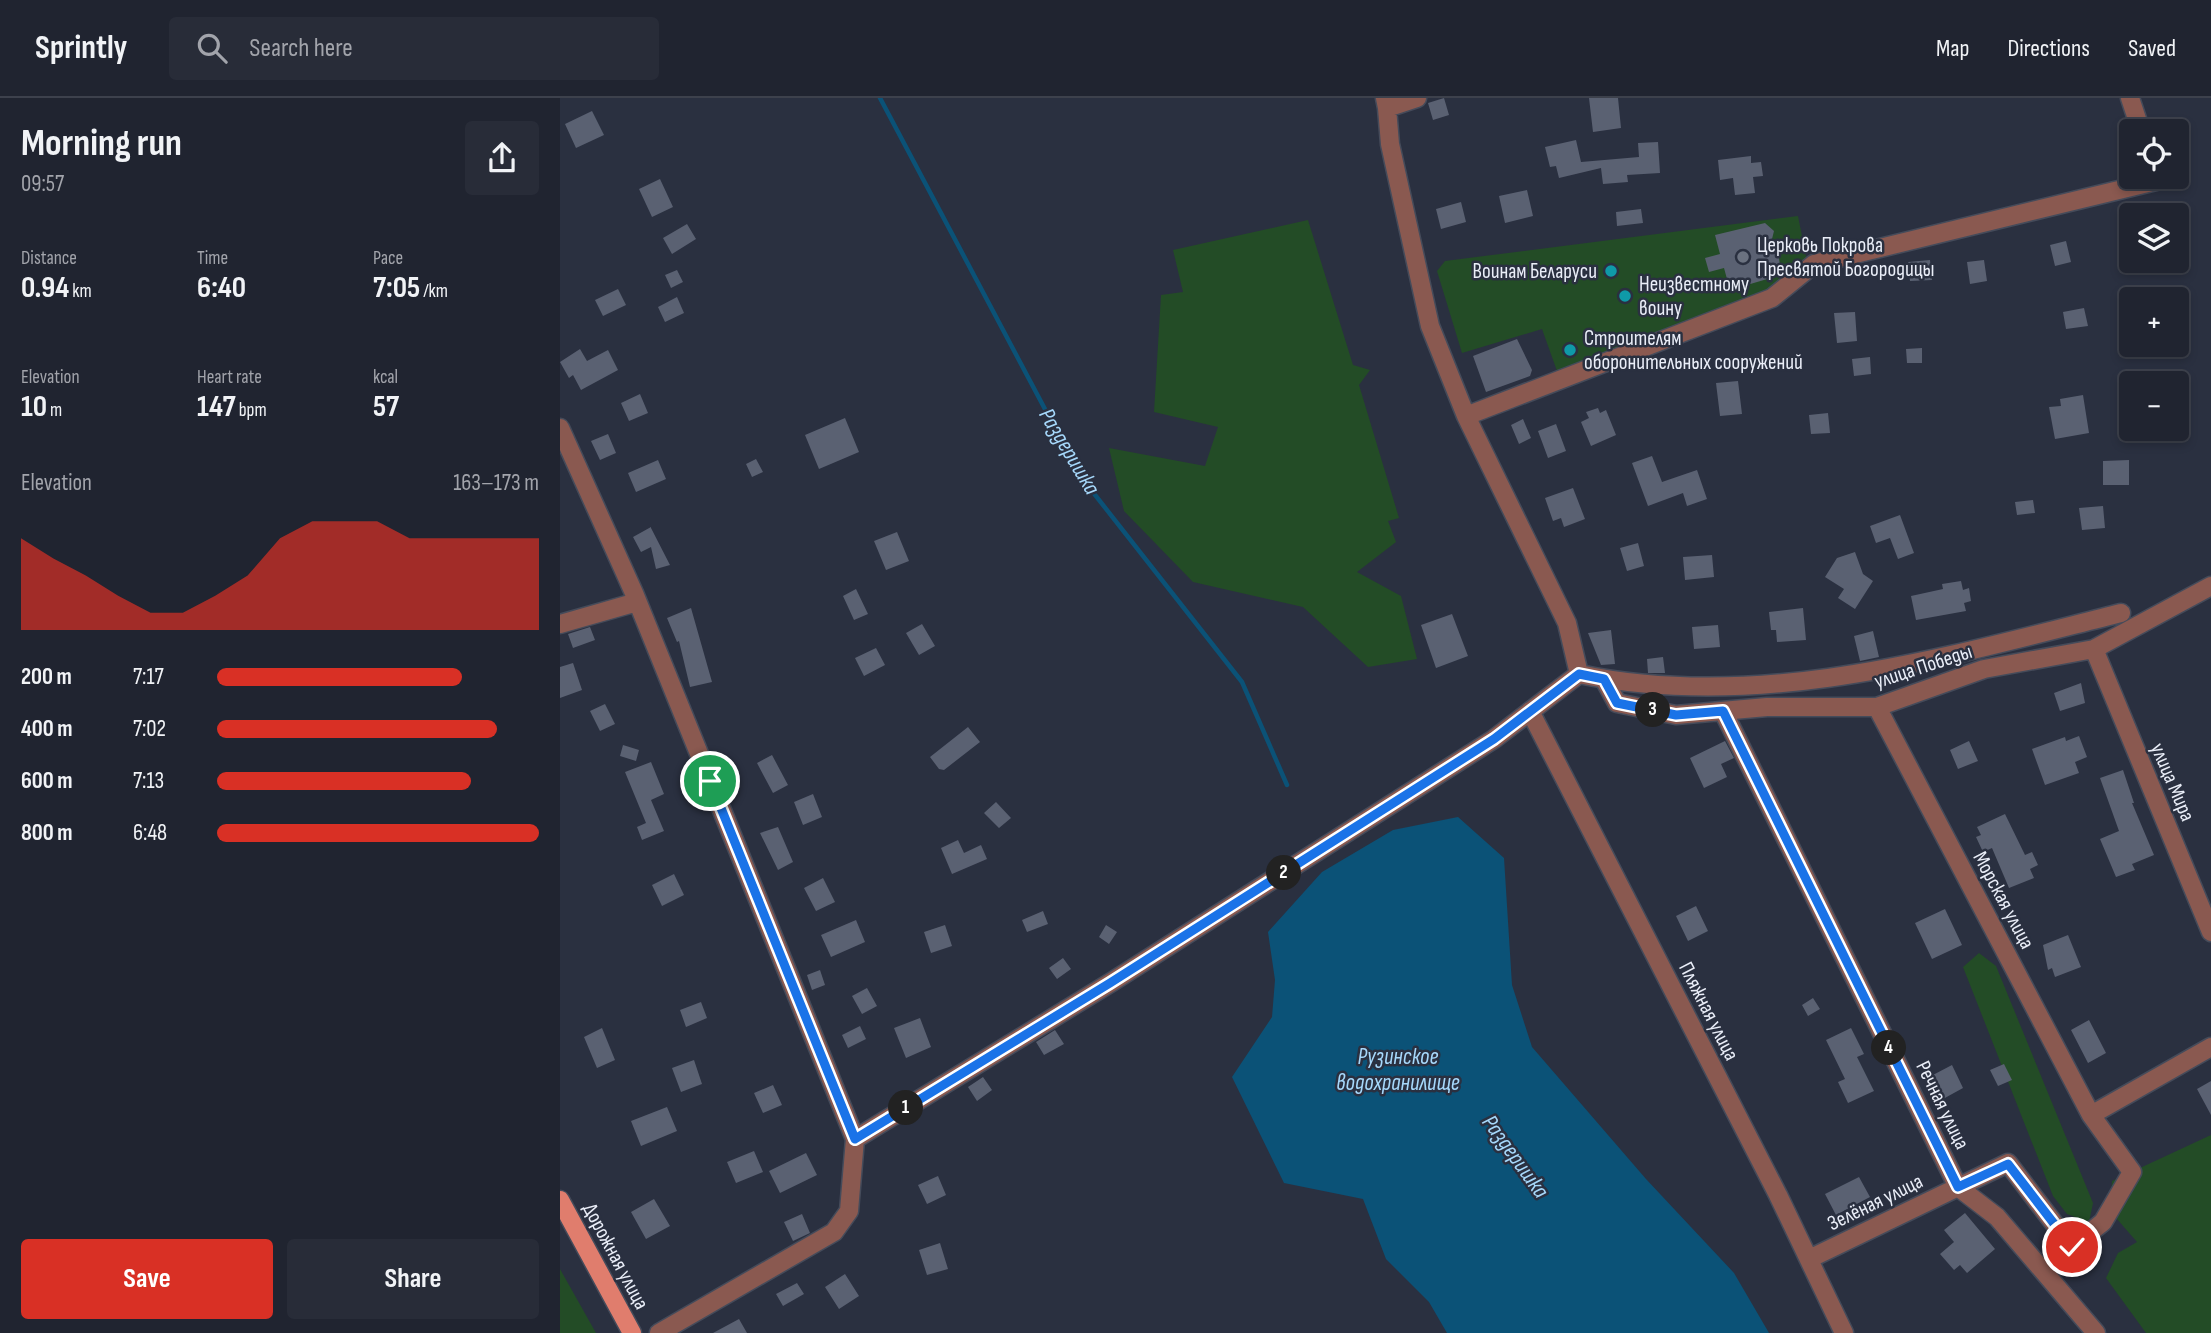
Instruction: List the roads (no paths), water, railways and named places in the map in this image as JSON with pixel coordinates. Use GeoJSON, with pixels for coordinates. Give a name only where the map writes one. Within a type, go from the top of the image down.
{"type":"FeatureCollection","features":[{"type":"Feature","properties":{"kind":"main road","name":"Дорожная улица"},"geometry":{"type":"LineString","coordinates":[[560,1200],[632,1333]]}},
{"type":"Feature","properties":{"kind":"street"},"geometry":{"type":"LineString","coordinates":[[1417,98],[1386,103],[1390,144],[1430,326],[1466,416],[1567,624],[1579,674]]}},
{"type":"Feature","properties":{"kind":"street"},"geometry":{"type":"LineString","coordinates":[[2130,98],[2137,119]]}},
{"type":"Feature","properties":{"kind":"street"},"geometry":{"type":"LineString","coordinates":[[1466,416],[1772,298],[1814,264],[2125,189]]}},
{"type":"Feature","properties":{"kind":"street"},"geometry":{"type":"LineString","coordinates":[[560,428],[637,602],[855,1139],[849,1212],[834,1232],[659,1333]]}},
{"type":"Feature","properties":{"kind":"street","name":"улица Победы"},"geometry":{"type":"LineString","coordinates":[[1604,679],[1617,703],[1676,715],[1723,711],[1877,707],[1984,669],[2094,649],[2211,586]]}},
{"type":"Feature","properties":{"kind":"street"},"geometry":{"type":"LineString","coordinates":[[560,624],[637,602]]}},
{"type":"Feature","properties":{"kind":"street"},"geometry":{"type":"LineString","coordinates":[[855,1139],[1145,961],[1494,739],[1579,674],[1662,686],[1796,683],[1906,667],[2121,614]]}},
{"type":"Feature","properties":{"kind":"street","name":"улица Мира"},"geometry":{"type":"LineString","coordinates":[[2094,649],[2211,932]]}},
{"type":"Feature","properties":{"kind":"street","name":"Морская улица"},"geometry":{"type":"LineString","coordinates":[[1877,707],[2091,1115]]}},
{"type":"Feature","properties":{"kind":"street","name":"Пляжная улица"},"geometry":{"type":"LineString","coordinates":[[1530,711],[1809,1259],[1844,1333]]}},
{"type":"Feature","properties":{"kind":"street","name":"Речная улица"},"geometry":{"type":"LineString","coordinates":[[1723,711],[1958,1187],[1997,1217],[2096,1333]]}},
{"type":"Feature","properties":{"kind":"street"},"geometry":{"type":"LineString","coordinates":[[2091,1115],[2211,1047]]}},
{"type":"Feature","properties":{"kind":"street","name":"Зелёная улица"},"geometry":{"type":"LineString","coordinates":[[1809,1259],[2008,1164],[2072,1247],[2103,1222],[2132,1172],[2091,1115]]}},
{"type":"Feature","properties":{"kind":"water","name":"Рузинское водохранилище"},"geometry":{"type":"Polygon","coordinates":[[[1458,817],[1504,858],[1512,985],[1532,1047],[1646,1179],[1734,1273],[1769,1333],[1447,1333],[1429,1302],[1386,1259],[1363,1199],[1284,1183],[1232,1077],[1272,1017],[1275,980],[1268,932],[1322,872],[1393,830],[1458,817]]]}},
{"type":"Feature","properties":{"kind":"waterway","name":"Раздеришка"},"geometry":{"type":"LineString","coordinates":[[880,98],[1081,477],[1242,682],[1287,785]]}},
{"type":"Feature","properties":{"kind":"place","name":"Церковь Покрова Пресвятой Богородицы"},"geometry":{"type":"Point","coordinates":[1743,257]}},
{"type":"Feature","properties":{"kind":"place","name":"Воинам Беларуси"},"geometry":{"type":"Point","coordinates":[1611,271]}},
{"type":"Feature","properties":{"kind":"place","name":"Неизвестному воину"},"geometry":{"type":"Point","coordinates":[1625,296]}},
{"type":"Feature","properties":{"kind":"place","name":"Строителям оборонительных сооружений"},"geometry":{"type":"Point","coordinates":[1570,350]}}]}
